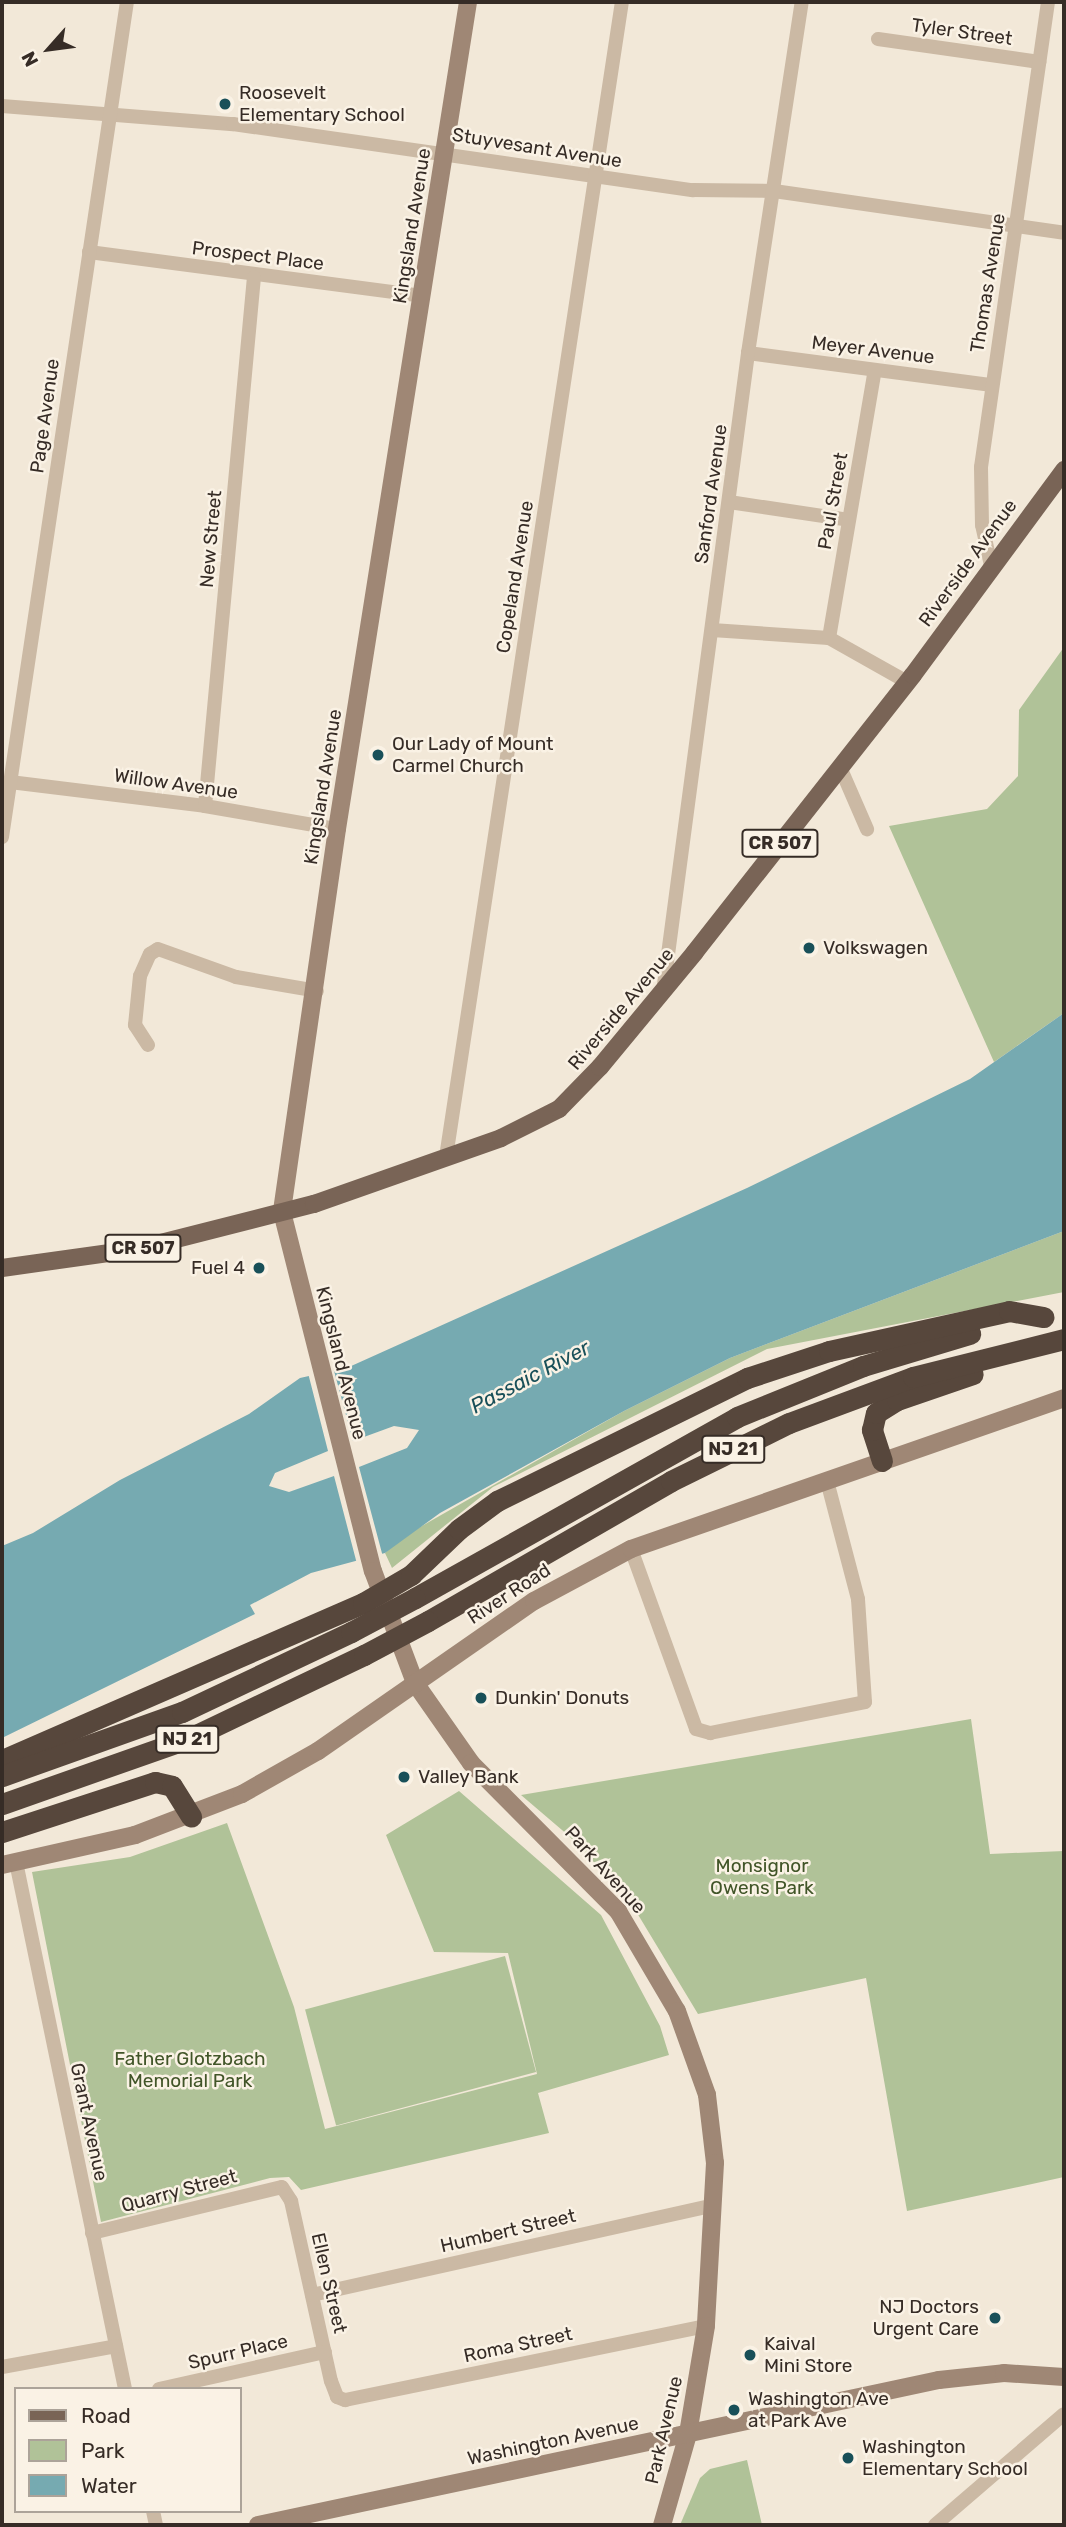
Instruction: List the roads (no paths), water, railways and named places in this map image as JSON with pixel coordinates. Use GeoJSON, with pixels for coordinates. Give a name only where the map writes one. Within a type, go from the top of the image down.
{"type":"FeatureCollection","features":[{"type":"Feature","properties":{"kind":"highway"},"geometry":{"type":"LineString","coordinates":[[2,1760],[76,1731],[381,1593],[411,1575],[459,1529],[497,1502],[747,1378],[830,1351],[1009,1311],[1054,1314]]}},
{"type":"Feature","properties":{"kind":"highway","name":"NJ 21"},"geometry":{"type":"LineString","coordinates":[[2,1776],[182,1712],[351,1632],[658,1458],[779,1398],[906,1352],[1054,1314]]}},
{"type":"Feature","properties":{"kind":"highway","name":"NJ 21"},"geometry":{"type":"LineString","coordinates":[[2,1804],[192,1737],[364,1655],[671,1481],[789,1423],[913,1377],[1064,1339]]}},
{"type":"Feature","properties":{"kind":"highway"},"geometry":{"type":"LineString","coordinates":[[882,1461],[872,1430],[876,1413],[885,1406],[1064,1347]]}},
{"type":"Feature","properties":{"kind":"highway"},"geometry":{"type":"LineString","coordinates":[[2,1832],[155,1782],[172,1786],[191,1817]]}},
{"type":"Feature","properties":{"kind":"main road","name":"Kingsland Avenue"},"geometry":{"type":"LineString","coordinates":[[373,1571],[282,1212],[317,992],[337,829],[468,2]]}},
{"type":"Feature","properties":{"kind":"main road","name":"Riverside Avenue"},"geometry":{"type":"LineString","coordinates":[[2,1268],[137,1249],[282,1212],[501,1138],[559,1109],[663,992],[907,682],[1064,470]]}},
{"type":"Feature","properties":{"kind":"main road","name":"River Road"},"geometry":{"type":"LineString","coordinates":[[9,1863],[135,1835],[191,1817],[295,1766],[544,1595],[631,1549],[1064,1398]]}},
{"type":"Feature","properties":{"kind":"main road","name":"Park Avenue"},"geometry":{"type":"LineString","coordinates":[[373,1571],[415,1684],[471,1763],[618,1910],[659,1973],[688,2035],[707,2095],[715,2163],[706,2326],[688,2434],[662,2525]]}},
{"type":"Feature","properties":{"kind":"main road","name":"Washington Avenue"},"geometry":{"type":"LineString","coordinates":[[258,2525],[971,2375],[1064,2377]]}},
{"type":"Feature","properties":{"kind":"street","name":"Page Avenue"},"geometry":{"type":"LineString","coordinates":[[2,836],[10,782],[8,755],[127,2]]}},
{"type":"Feature","properties":{"kind":"street","name":"Copeland Avenue"},"geometry":{"type":"LineString","coordinates":[[446,1157],[622,2]]}},
{"type":"Feature","properties":{"kind":"street","name":"Sanford Avenue"},"geometry":{"type":"LineString","coordinates":[[663,992],[748,353],[802,2]]}},
{"type":"Feature","properties":{"kind":"street","name":"Thomas Avenue"},"geometry":{"type":"LineString","coordinates":[[992,570],[980,496],[992,385],[1048,2]]}},
{"type":"Feature","properties":{"kind":"street","name":"Tyler Street"},"geometry":{"type":"LineString","coordinates":[[878,39],[1040,62]]}},
{"type":"Feature","properties":{"kind":"street","name":"Stuyvesant Avenue"},"geometry":{"type":"LineString","coordinates":[[2,106],[111,112],[446,152],[694,190],[774,191],[1064,233]]}},
{"type":"Feature","properties":{"kind":"street","name":"Prospect Place"},"geometry":{"type":"LineString","coordinates":[[89,252],[254,277],[422,296]]}},
{"type":"Feature","properties":{"kind":"street","name":"New Street"},"geometry":{"type":"LineString","coordinates":[[205,806],[254,277]]}},
{"type":"Feature","properties":{"kind":"street","name":"Meyer Avenue"},"geometry":{"type":"LineString","coordinates":[[748,353],[992,385]]}},
{"type":"Feature","properties":{"kind":"street","name":"Paul Street"},"geometry":{"type":"LineString","coordinates":[[829,638],[875,370]]}},
{"type":"Feature","properties":{"kind":"street"},"geometry":{"type":"LineString","coordinates":[[729,502],[849,520]]}},
{"type":"Feature","properties":{"kind":"street"},"geometry":{"type":"LineString","coordinates":[[712,630],[829,638],[907,682]]}},
{"type":"Feature","properties":{"kind":"street"},"geometry":{"type":"LineString","coordinates":[[840,767],[867,829]]}},
{"type":"Feature","properties":{"kind":"street","name":"Willow Avenue"},"geometry":{"type":"LineString","coordinates":[[10,782],[205,806],[337,829]]}},
{"type":"Feature","properties":{"kind":"street"},"geometry":{"type":"LineString","coordinates":[[148,1045],[135,1025],[140,976],[150,954],[158,949],[236,976],[317,992]]}},
{"type":"Feature","properties":{"kind":"street"},"geometry":{"type":"LineString","coordinates":[[631,1549],[696,1729],[710,1733],[865,1702],[858,1599],[827,1481]]}},
{"type":"Feature","properties":{"kind":"street","name":"Grant Avenue"},"geometry":{"type":"LineString","coordinates":[[9,1863],[125,2387]]}},
{"type":"Feature","properties":{"kind":"street","name":"Quarry Street"},"geometry":{"type":"LineString","coordinates":[[92,2233],[275,2186]]}},
{"type":"Feature","properties":{"kind":"street","name":"Ellen Street"},"geometry":{"type":"LineString","coordinates":[[275,2186],[282,2187],[291,2201],[337,2397]]}},
{"type":"Feature","properties":{"kind":"street","name":"Humbert Street"},"geometry":{"type":"LineString","coordinates":[[312,2295],[713,2205]]}},
{"type":"Feature","properties":{"kind":"street","name":"Roma Street"},"geometry":{"type":"LineString","coordinates":[[337,2397],[345,2400],[706,2326]]}},
{"type":"Feature","properties":{"kind":"street"},"geometry":{"type":"LineString","coordinates":[[2,2367],[116,2346]]}},
{"type":"Feature","properties":{"kind":"street","name":"Spurr Place"},"geometry":{"type":"LineString","coordinates":[[168,2387],[325,2352]]}},
{"type":"Feature","properties":{"kind":"street"},"geometry":{"type":"LineString","coordinates":[[935,2525],[1064,2414]]}},
{"type":"Feature","properties":{"kind":"water","name":"Passaic River"},"geometry":{"type":"Polygon","coordinates":[[[1064,1013],[1064,1231],[730,1358],[624,1411],[440,1513],[385,1553],[311,1573],[250,1605],[255,1614],[2,1738],[2,1546],[33,1533],[120,1480],[249,1414],[300,1378],[349,1367],[747,1188],[970,1079],[1064,1013]]]}},
{"type":"Feature","properties":{"kind":"place","name":"Roosevelt Elementary School"},"geometry":{"type":"Point","coordinates":[225,104]}},
{"type":"Feature","properties":{"kind":"place","name":"Our Lady of Mount Carmel Church"},"geometry":{"type":"Point","coordinates":[378,755]}},
{"type":"Feature","properties":{"kind":"place","name":"Volkswagen"},"geometry":{"type":"Point","coordinates":[809,948]}},
{"type":"Feature","properties":{"kind":"place","name":"Fuel 4"},"geometry":{"type":"Point","coordinates":[259,1268]}},
{"type":"Feature","properties":{"kind":"place","name":"Dunkin' Donuts"},"geometry":{"type":"Point","coordinates":[481,1698]}},
{"type":"Feature","properties":{"kind":"place","name":"Valley Bank"},"geometry":{"type":"Point","coordinates":[404,1777]}},
{"type":"Feature","properties":{"kind":"place","name":"NJ Doctors Urgent Care"},"geometry":{"type":"Point","coordinates":[995,2318]}},
{"type":"Feature","properties":{"kind":"place","name":"Kaival Mini Store"},"geometry":{"type":"Point","coordinates":[750,2355]}},
{"type":"Feature","properties":{"kind":"place","name":"Washington Ave at Park Ave"},"geometry":{"type":"Point","coordinates":[734,2410]}},
{"type":"Feature","properties":{"kind":"place","name":"Washington Elementary School"},"geometry":{"type":"Point","coordinates":[848,2458]}},
{"type":"Feature","properties":{"kind":"park label","name":"Monsignor Owens Park"},"geometry":{"type":"Point","coordinates":[762,1877]}},
{"type":"Feature","properties":{"kind":"park label","name":"Father Glotzbach Memorial Park"},"geometry":{"type":"Point","coordinates":[190,2070]}}]}
